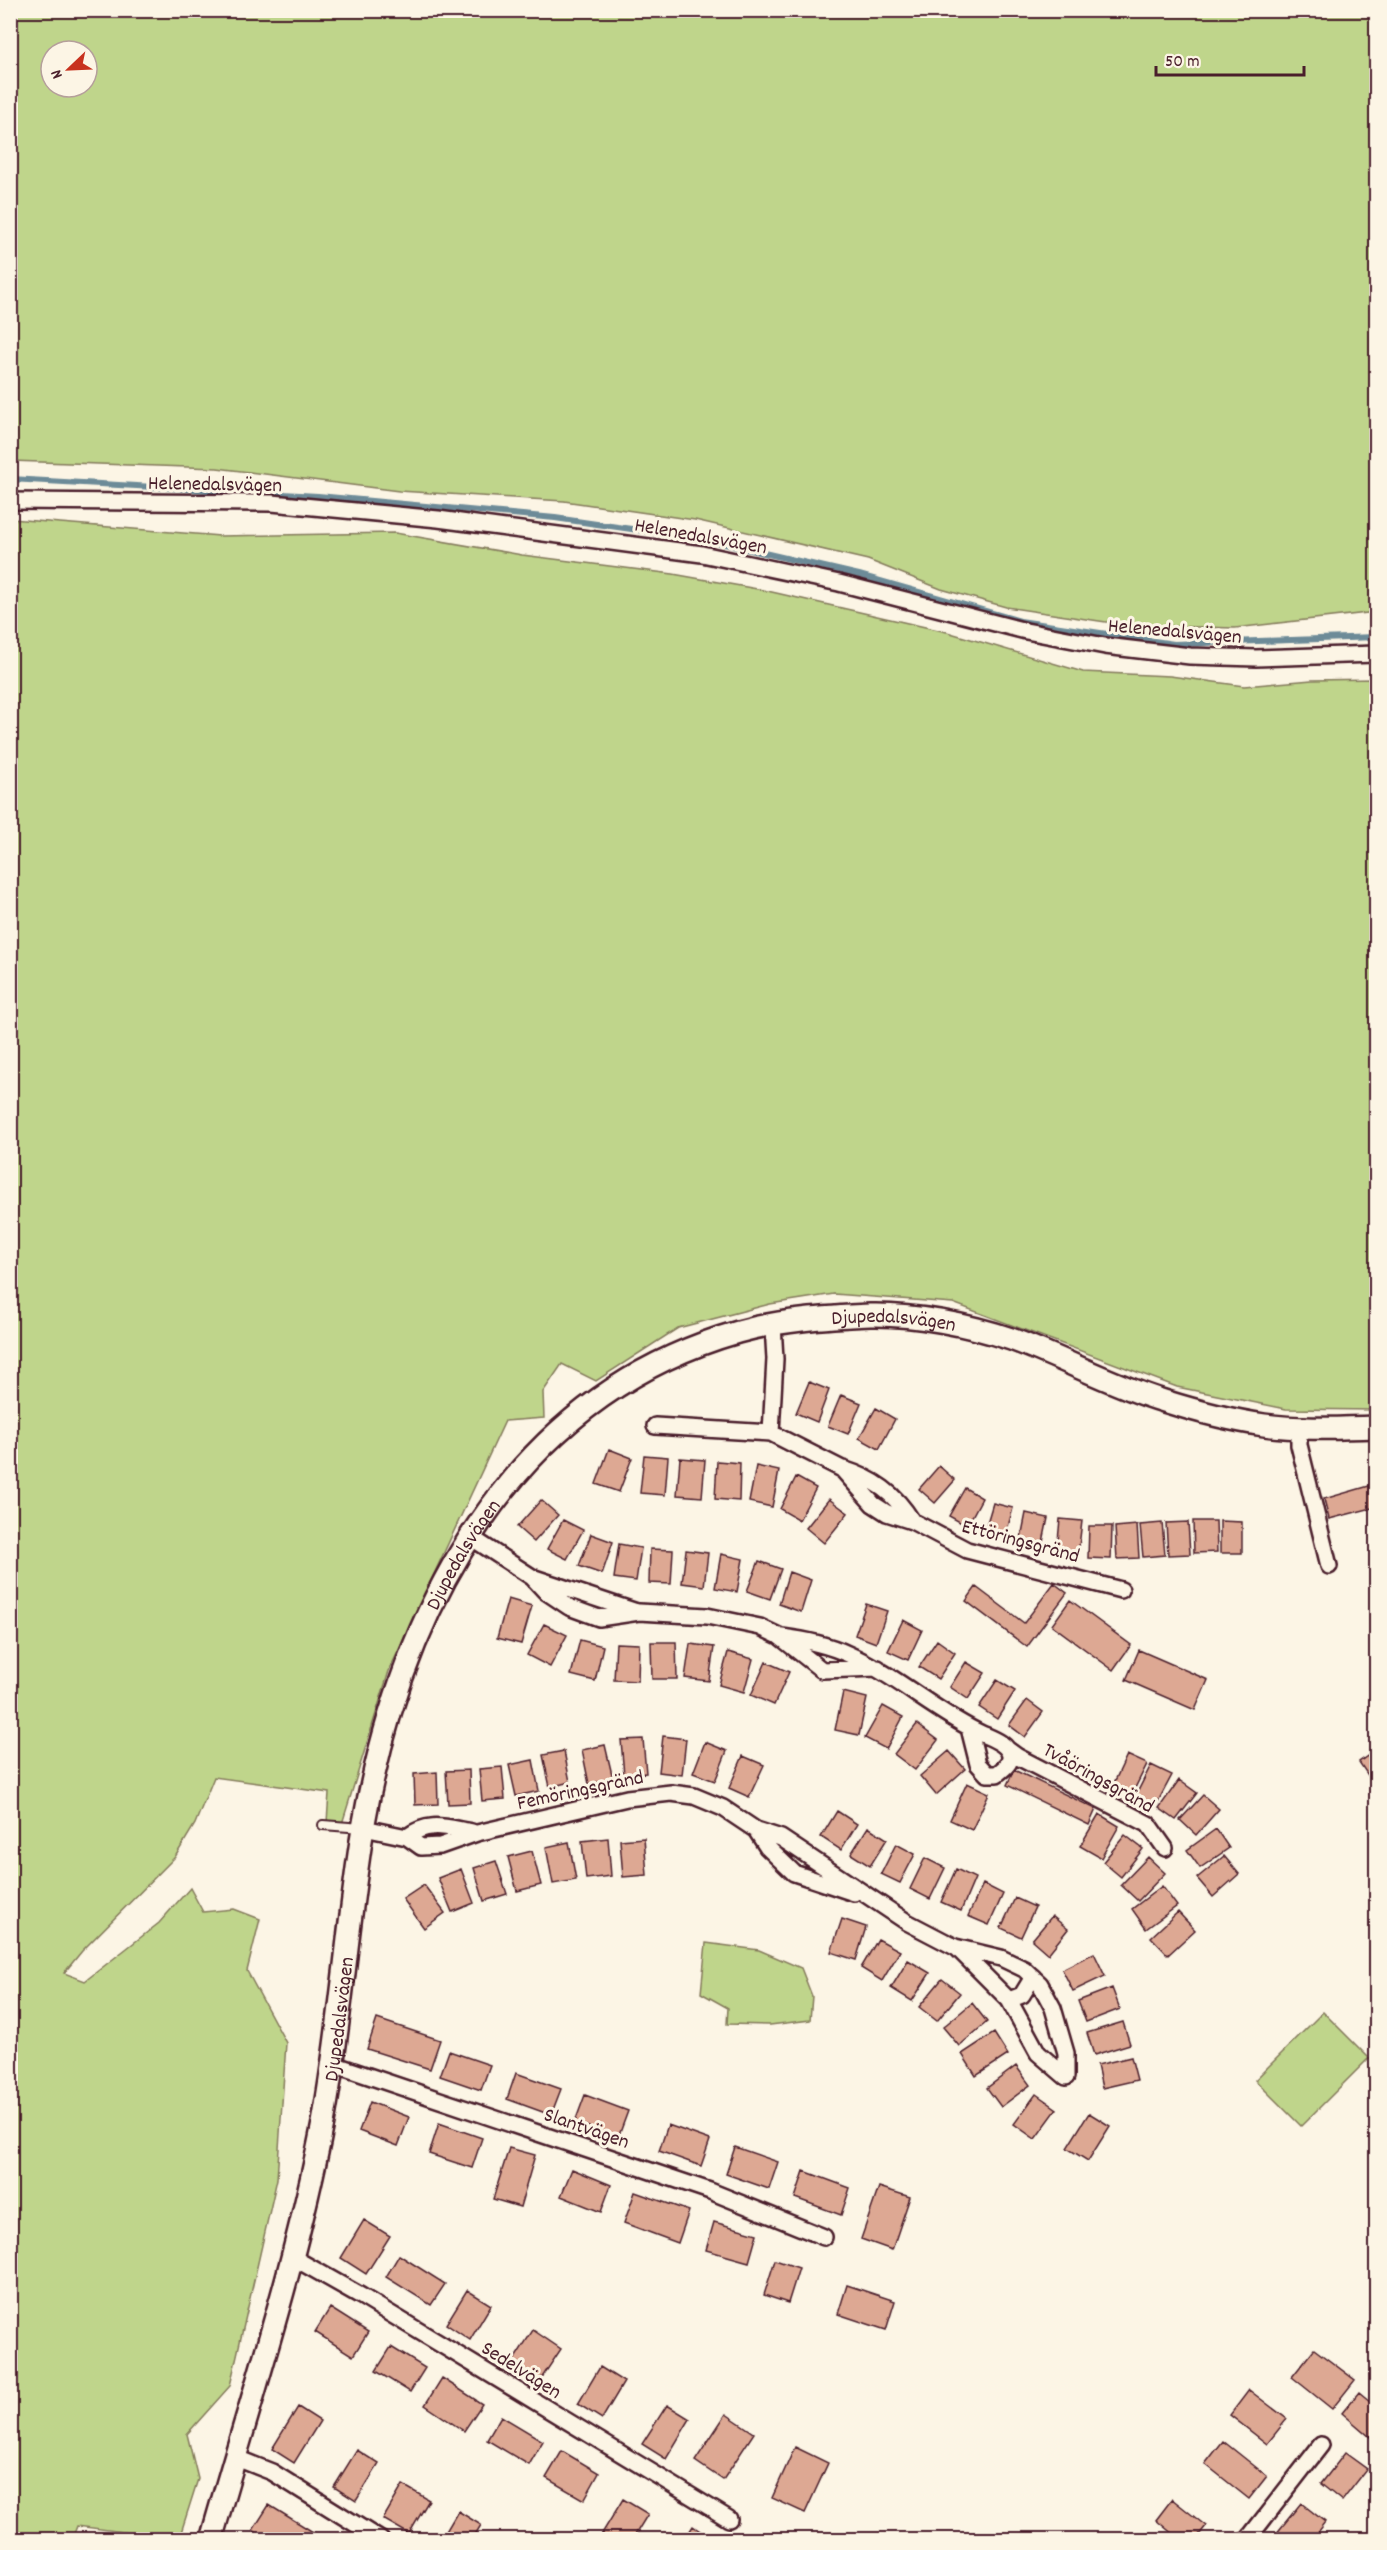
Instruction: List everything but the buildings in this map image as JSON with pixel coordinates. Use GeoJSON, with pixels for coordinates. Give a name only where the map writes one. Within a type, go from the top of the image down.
{"type":"FeatureCollection","features":[{"type":"Feature","properties":{"kind":"street","name":"Helenedalsvägen"},"geometry":{"type":"LineString","coordinates":[[10,501],[272,503],[438,519],[702,554],[839,583],[1026,631],[1105,646],[1190,656],[1256,658],[1377,654]]}},
{"type":"Feature","properties":{"kind":"street","name":"Djupedalsvägen"},"geometry":{"type":"LineString","coordinates":[[211,2540],[292,2257],[308,2193],[333,2064],[363,1828],[379,1755],[401,1680],[419,1633],[455,1559],[504,1488],[535,1451],[590,1404],[642,1371],[674,1355],[743,1330],[876,1315],[921,1317],[1008,1338],[1161,1400],[1263,1425],[1299,1428],[1377,1426]]}},
{"type":"Feature","properties":{"kind":"street"},"geometry":{"type":"LineString","coordinates":[[655,1426],[771,1433],[775,1359],[773,1325]]}},
{"type":"Feature","properties":{"kind":"street"},"geometry":{"type":"LineString","coordinates":[[1299,1428],[1299,1445],[1329,1566]]}},
{"type":"Feature","properties":{"kind":"street","name":"Ettöringsgränd"},"geometry":{"type":"LineString","coordinates":[[771,1433],[842,1469],[880,1484],[903,1506],[912,1521],[967,1550],[1121,1590]]}},
{"type":"Feature","properties":{"kind":"street","name":"Tvåöringsgränd"},"geometry":{"type":"LineString","coordinates":[[469,1536],[532,1577],[639,1612],[707,1616],[760,1627],[779,1636],[822,1670],[878,1668]]}},
{"type":"Feature","properties":{"kind":"street","name":"Tvåöringsgränd"},"geometry":{"type":"LineString","coordinates":[[779,1636],[818,1642],[878,1668],[969,1728],[1018,1757],[1148,1824],[1165,1848]]}},
{"type":"Feature","properties":{"kind":"street","name":"Tvåöringsgränd"},"geometry":{"type":"LineString","coordinates":[[969,1728],[978,1764],[987,1774],[997,1774],[1008,1765],[1010,1756],[1007,1749]]}},
{"type":"Feature","properties":{"kind":"street","name":"Femöringsgränd"},"geometry":{"type":"LineString","coordinates":[[363,1828],[407,1837],[419,1828],[442,1826],[477,1833],[627,1798],[671,1793],[694,1796],[713,1804],[756,1830],[781,1838],[907,1922],[955,1947],[1001,1958],[1024,1969],[1040,1984],[1053,2008],[1066,2053],[1066,2077],[1038,2053],[1009,2000],[955,1947]]}},
{"type":"Feature","properties":{"kind":"street","name":"Femöringsgränd"},"geometry":{"type":"LineString","coordinates":[[756,1830],[767,1847],[794,1873],[868,1898]]}},
{"type":"Feature","properties":{"kind":"street"},"geometry":{"type":"LineString","coordinates":[[1009,2000],[1022,1995],[1033,1977]]}},
{"type":"Feature","properties":{"kind":"street","name":"Slantvägen"},"geometry":{"type":"LineString","coordinates":[[333,2064],[710,2191],[824,2237]]}},
{"type":"Feature","properties":{"kind":"street","name":"Sedelvägen"},"geometry":{"type":"LineString","coordinates":[[292,2257],[352,2290],[729,2519]]}},
{"type":"Feature","properties":{"kind":"street"},"geometry":{"type":"LineString","coordinates":[[1247,2540],[1321,2445]]}},
{"type":"Feature","properties":{"kind":"street"},"geometry":{"type":"LineString","coordinates":[[234,2457],[272,2472],[381,2540]]}},
{"type":"Feature","properties":{"kind":"lane"},"geometry":{"type":"LineString","coordinates":[[323,1825],[363,1828]]}},
{"type":"Feature","properties":{"kind":"green space"},"geometry":{"type":"Polygon","coordinates":[[[10,11],[1376,11],[1376,612],[1235,628],[1126,625],[1006,607],[941,589],[868,560],[695,520],[564,501],[399,491],[217,468],[11,461],[10,11]]]}},
{"type":"Feature","properties":{"kind":"green space"},"geometry":{"type":"Polygon","coordinates":[[[11,519],[220,536],[395,533],[522,555],[673,574],[763,590],[947,632],[1083,672],[1170,676],[1244,686],[1312,680],[1376,679],[1376,1410],[1286,1409],[1177,1387],[953,1303],[834,1294],[770,1304],[678,1328],[596,1381],[562,1364],[543,1392],[544,1418],[505,1421],[389,1671],[342,1824],[327,1822],[329,1793],[214,1777],[195,1824],[175,1857],[82,1951],[64,1973],[85,1981],[159,1923],[190,1888],[203,1912],[234,1909],[260,1919],[247,1971],[286,2043],[277,2179],[230,2386],[187,2434],[198,2479],[179,2539],[77,2526],[72,2539],[11,2540],[11,519]]]}},
{"type":"Feature","properties":{"kind":"green space"},"geometry":{"type":"Polygon","coordinates":[[[706,1943],[759,1950],[801,1968],[812,1996],[810,2020],[770,2025],[727,2024],[728,2008],[701,1993],[706,1943]]]}},
{"type":"Feature","properties":{"kind":"green space"},"geometry":{"type":"Polygon","coordinates":[[[1323,2012],[1369,2058],[1301,2126],[1255,2080],[1323,2012]]]}},
{"type":"Feature","properties":{"kind":"waterway"},"geometry":{"type":"LineString","coordinates":[[10,479],[318,496],[555,518],[708,540],[859,575],[1020,621],[1174,644],[1376,637]]}}]}
